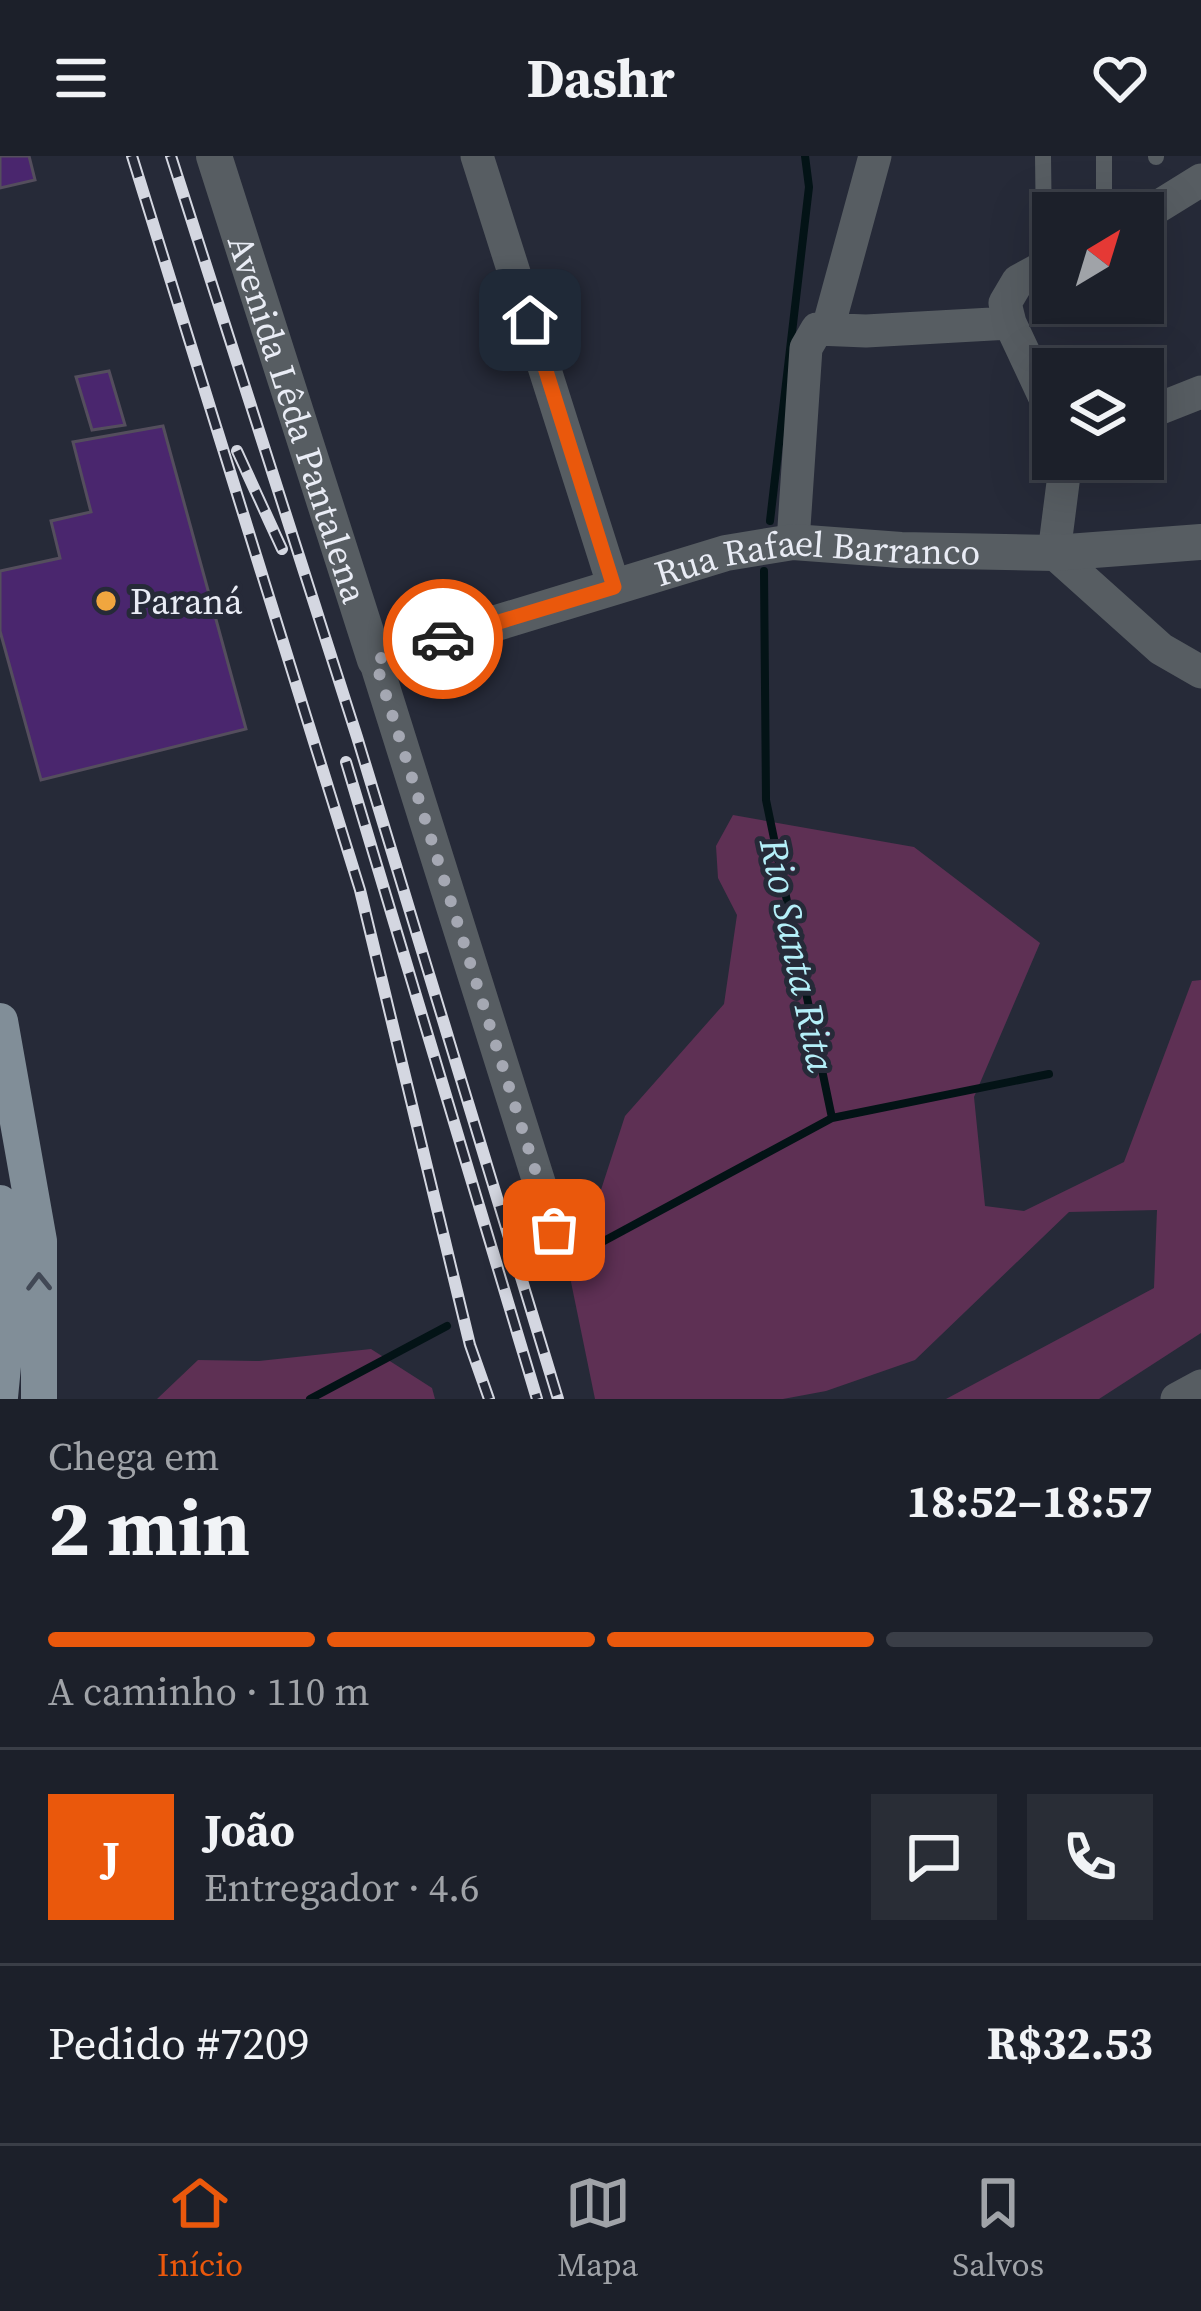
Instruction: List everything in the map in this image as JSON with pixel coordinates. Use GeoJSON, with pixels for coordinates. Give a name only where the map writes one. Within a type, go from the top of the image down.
{"type":"FeatureCollection","features":[{"type":"Feature","properties":{"kind":"main road"},"geometry":{"type":"LineString","coordinates":[[0,1022],[39,1241],[39,1399]]}},
{"type":"Feature","properties":{"kind":"main road"},"geometry":{"type":"LineString","coordinates":[[0,1203],[11,1284],[0,1397]]}},
{"type":"Feature","properties":{"kind":"street","name":"Avenida Lêda Pantalena"},"geometry":{"type":"LineString","coordinates":[[214,156],[554,1230]]}},
{"type":"Feature","properties":{"kind":"street"},"geometry":{"type":"LineString","coordinates":[[477,156],[614,587]]}},
{"type":"Feature","properties":{"kind":"street"},"geometry":{"type":"LineString","coordinates":[[828,328],[875,156]]}},
{"type":"Feature","properties":{"kind":"street"},"geometry":{"type":"LineString","coordinates":[[1164,203],[1201,180]]}},
{"type":"Feature","properties":{"kind":"street"},"geometry":{"type":"LineString","coordinates":[[1032,267],[1004,303],[1032,370]]}},
{"type":"Feature","properties":{"kind":"street"},"geometry":{"type":"LineString","coordinates":[[794,542],[806,348],[817,329],[1010,323]]}},
{"type":"Feature","properties":{"kind":"street"},"geometry":{"type":"LineString","coordinates":[[1164,407],[1201,392]]}},
{"type":"Feature","properties":{"kind":"street"},"geometry":{"type":"LineString","coordinates":[[1063,480],[1054,553],[1161,649],[1201,672]]}},
{"type":"Feature","properties":{"kind":"street","name":"Rua Rafael Barranco"},"geometry":{"type":"LineString","coordinates":[[375,660],[726,553],[794,542],[1054,553],[1201,542]]}},
{"type":"Feature","properties":{"kind":"street"},"geometry":{"type":"LineString","coordinates":[[1177,1399],[1201,1387]]}},
{"type":"Feature","properties":{"kind":"lane"},"geometry":{"type":"LineString","coordinates":[[1043,156],[1045,192]]}},
{"type":"Feature","properties":{"kind":"lane"},"geometry":{"type":"LineString","coordinates":[[1104,156],[1104,192]]}},
{"type":"Feature","properties":{"kind":"shaded area"},"geometry":{"type":"Polygon","coordinates":[[[733,815],[914,847],[1040,943],[974,1097],[985,1206],[1024,1211],[1124,1162],[1192,981],[1201,980],[1201,1333],[1099,1399],[946,1399],[1154,1288],[1157,1210],[1069,1212],[915,1360],[826,1391],[783,1399],[595,1399],[571,1282],[625,1116],[724,1004],[737,915],[718,878],[716,846],[733,815]]]}},
{"type":"Feature","properties":{"kind":"shaded area"},"geometry":{"type":"Polygon","coordinates":[[[371,1349],[432,1388],[435,1399],[157,1399],[198,1360],[259,1361],[371,1349]]]}},
{"type":"Feature","properties":{"kind":"building"},"geometry":{"type":"Polygon","coordinates":[[[0,156],[29,156],[35,180],[0,188],[0,156]]]}},
{"type":"Feature","properties":{"kind":"building"},"geometry":{"type":"Polygon","coordinates":[[[109,371],[125,425],[92,430],[76,377],[109,371]]]}},
{"type":"Feature","properties":{"kind":"building","name":"Paraná"},"geometry":{"type":"Polygon","coordinates":[[[163,426],[246,729],[41,780],[0,631],[0,571],[60,558],[51,521],[91,512],[73,442],[163,426]]]}},
{"type":"Feature","properties":{"kind":"waterway"},"geometry":{"type":"LineString","coordinates":[[770,521],[809,187],[805,156]]}},
{"type":"Feature","properties":{"kind":"waterway","name":"Rio Santa Rita"},"geometry":{"type":"LineString","coordinates":[[764,571],[766,800],[832,1118],[1049,1074]]}},
{"type":"Feature","properties":{"kind":"waterway"},"geometry":{"type":"LineString","coordinates":[[539,1276],[832,1118]]}},
{"type":"Feature","properties":{"kind":"waterway"},"geometry":{"type":"LineString","coordinates":[[310,1399],[447,1326]]}},
{"type":"Feature","properties":{"kind":"railway"},"geometry":{"type":"LineString","coordinates":[[132,156],[360,890],[470,1345],[489,1399]]}},
{"type":"Feature","properties":{"kind":"railway"},"geometry":{"type":"LineString","coordinates":[[171,156],[357,737],[558,1399]]}},
{"type":"Feature","properties":{"kind":"railway"},"geometry":{"type":"LineString","coordinates":[[237,451],[282,549]]}},
{"type":"Feature","properties":{"kind":"railway"},"geometry":{"type":"LineString","coordinates":[[346,762],[537,1399]]}},
{"type":"Feature","properties":{"kind":"way so far"},"geometry":{"type":"LineString","coordinates":[[443,639],[375,660],[554,1230]]}},
{"type":"Feature","properties":{"kind":"place","name":"Paraná"},"geometry":{"type":"Point","coordinates":[106,601]}},
{"type":"Feature","properties":{"kind":"route"},"geometry":{"type":"LineString","coordinates":[[443,639],[614,587],[530,320]]}}]}
